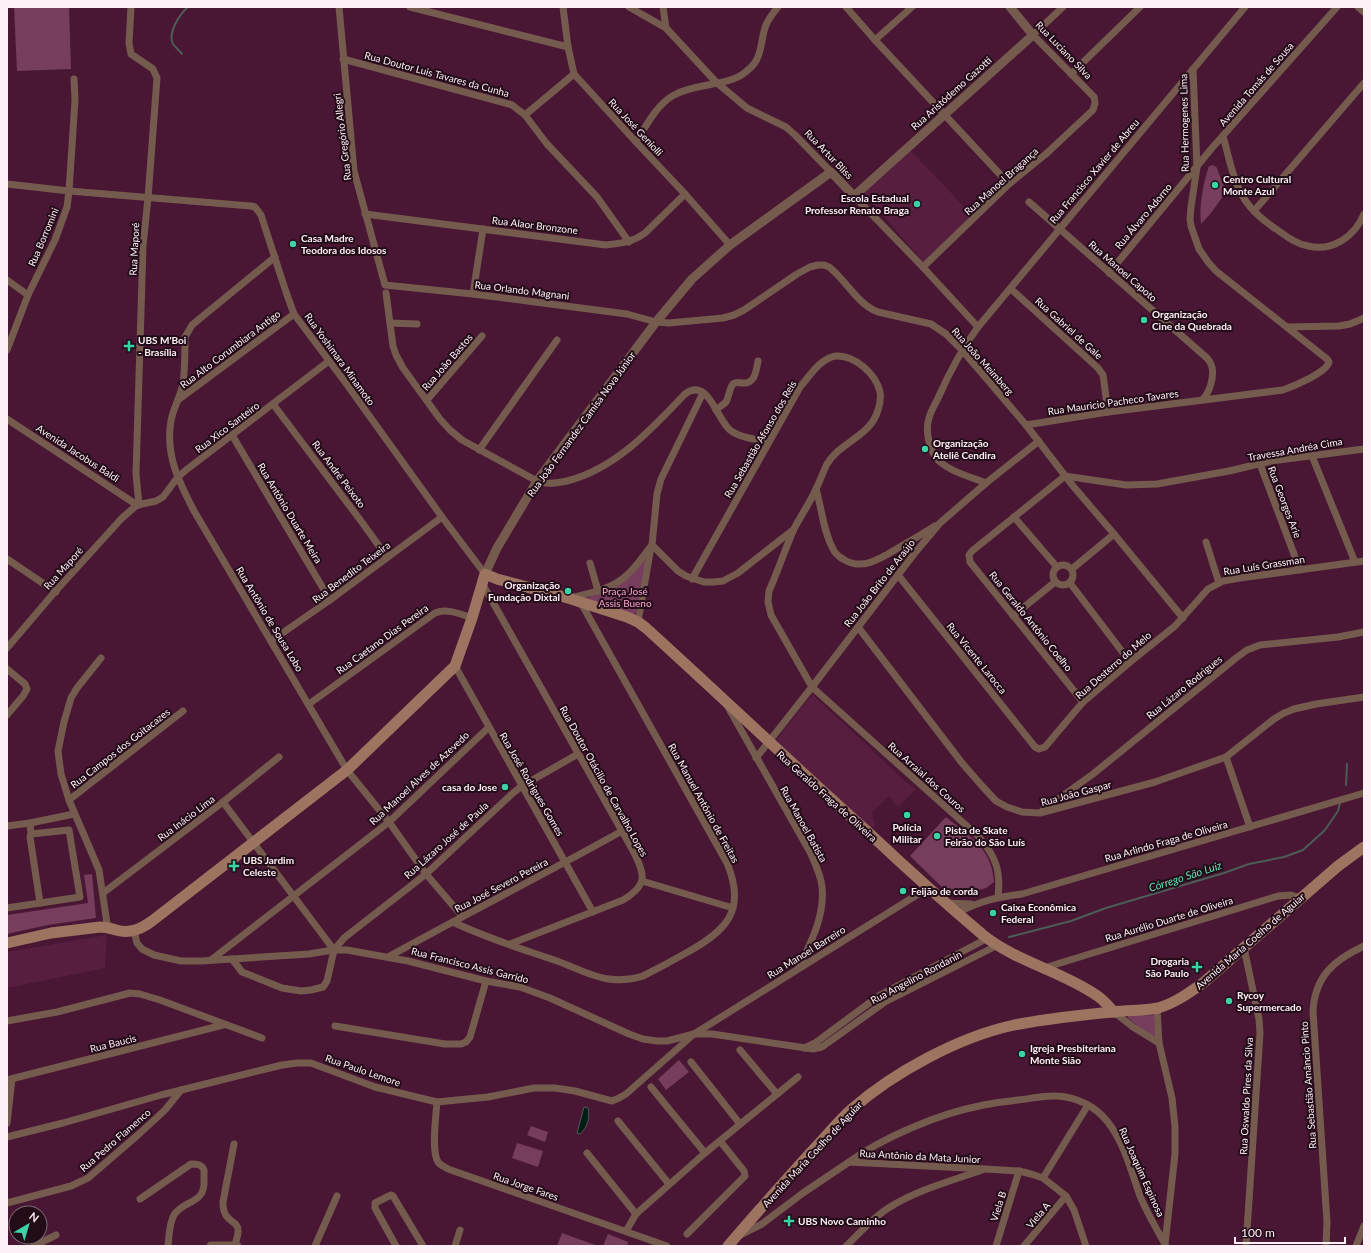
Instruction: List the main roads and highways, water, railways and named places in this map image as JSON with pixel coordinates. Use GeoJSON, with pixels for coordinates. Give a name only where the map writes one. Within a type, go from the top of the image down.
{"type":"FeatureCollection","features":[{"type":"Feature","properties":{"kind":"main road","name":"Rua Geraldo Fraga de Oliveira"},"geometry":{"type":"LineString","coordinates":[[484,578],[497,579],[568,598],[638,622],[957,913],[998,946],[1098,995],[1114,1012]]}},
{"type":"Feature","properties":{"kind":"main road","name":"Rua João Fernandez Camisa Nova Júnior"},"geometry":{"type":"LineString","coordinates":[[110,930],[133,931],[152,921],[347,770],[455,666],[484,578]]}},
{"type":"Feature","properties":{"kind":"main road","name":"Avenida Maria Coelho de Aguiar"},"geometry":{"type":"LineString","coordinates":[[731,1242],[782,1184],[851,1110],[879,1086],[907,1069],[963,1040],[986,1032],[1014,1025],[1157,1008],[1180,999],[1203,983],[1300,898],[1338,866],[1364,847]]}},
{"type":"Feature","properties":{"kind":"main road"},"geometry":{"type":"LineString","coordinates":[[7,943],[51,933],[110,930]]}},
{"type":"Feature","properties":{"kind":"main road"},"geometry":{"type":"LineString","coordinates":[[7,949],[110,930]]}},
{"type":"Feature","properties":{"kind":"waterway"},"geometry":{"type":"LineString","coordinates":[[182,54],[173,44],[172,35],[175,24],[181,14],[188,7]]}},
{"type":"Feature","properties":{"kind":"waterway"},"geometry":{"type":"LineString","coordinates":[[1346,785],[1347,764]]}},
{"type":"Feature","properties":{"kind":"waterway","name":"Córrego São Luiz"},"geometry":{"type":"LineString","coordinates":[[1009,937],[1071,921],[1106,908],[1224,873],[1249,864],[1284,857],[1303,850],[1325,830],[1338,811],[1340,803]]}},
{"type":"Feature","properties":{"kind":"place","name":"Centro Cultural Monte Azul"},"geometry":{"type":"Point","coordinates":[1215,185]}},
{"type":"Feature","properties":{"kind":"place","name":"Escola Estadual Professor Renato Braga"},"geometry":{"type":"Point","coordinates":[917,204]}},
{"type":"Feature","properties":{"kind":"place","name":"Casa Madre Teodora dos Idosos"},"geometry":{"type":"Point","coordinates":[293,244]}},
{"type":"Feature","properties":{"kind":"place","name":"Organização Cine da Quebrada"},"geometry":{"type":"Point","coordinates":[1144,320]}},
{"type":"Feature","properties":{"kind":"place","name":"UBS M'Boi - Brasília"},"geometry":{"type":"Point","coordinates":[129,346]}},
{"type":"Feature","properties":{"kind":"place","name":"Organização Ateliê Cendira"},"geometry":{"type":"Point","coordinates":[925,449]}},
{"type":"Feature","properties":{"kind":"place","name":"Organização Fundação Dixtal"},"geometry":{"type":"Point","coordinates":[568,591]}},
{"type":"Feature","properties":{"kind":"place","name":"casa do Jose"},"geometry":{"type":"Point","coordinates":[505,787]}},
{"type":"Feature","properties":{"kind":"place","name":"Polícia Militar"},"geometry":{"type":"Point","coordinates":[907,815]}},
{"type":"Feature","properties":{"kind":"place","name":"Pista de Skate Feirão do São Luís"},"geometry":{"type":"Point","coordinates":[937,836]}},
{"type":"Feature","properties":{"kind":"place","name":"UBS Jardim Celeste"},"geometry":{"type":"Point","coordinates":[234,866]}},
{"type":"Feature","properties":{"kind":"place","name":"Feijão de corda"},"geometry":{"type":"Point","coordinates":[903,891]}},
{"type":"Feature","properties":{"kind":"place","name":"Caixa Econômica Federal"},"geometry":{"type":"Point","coordinates":[993,913]}},
{"type":"Feature","properties":{"kind":"place","name":"Drogaria São Paulo"},"geometry":{"type":"Point","coordinates":[1197,967]}},
{"type":"Feature","properties":{"kind":"place","name":"Rycoy Supermercado"},"geometry":{"type":"Point","coordinates":[1229,1001]}},
{"type":"Feature","properties":{"kind":"place","name":"Igreja Presbiteriana Monte Sião"},"geometry":{"type":"Point","coordinates":[1022,1054]}},
{"type":"Feature","properties":{"kind":"place","name":"UBS Novo Caminho"},"geometry":{"type":"Point","coordinates":[789,1221]}},
{"type":"Feature","properties":{"kind":"park label","name":"Praça José Assis Bueno"},"geometry":{"type":"Point","coordinates":[625,596]}}]}
